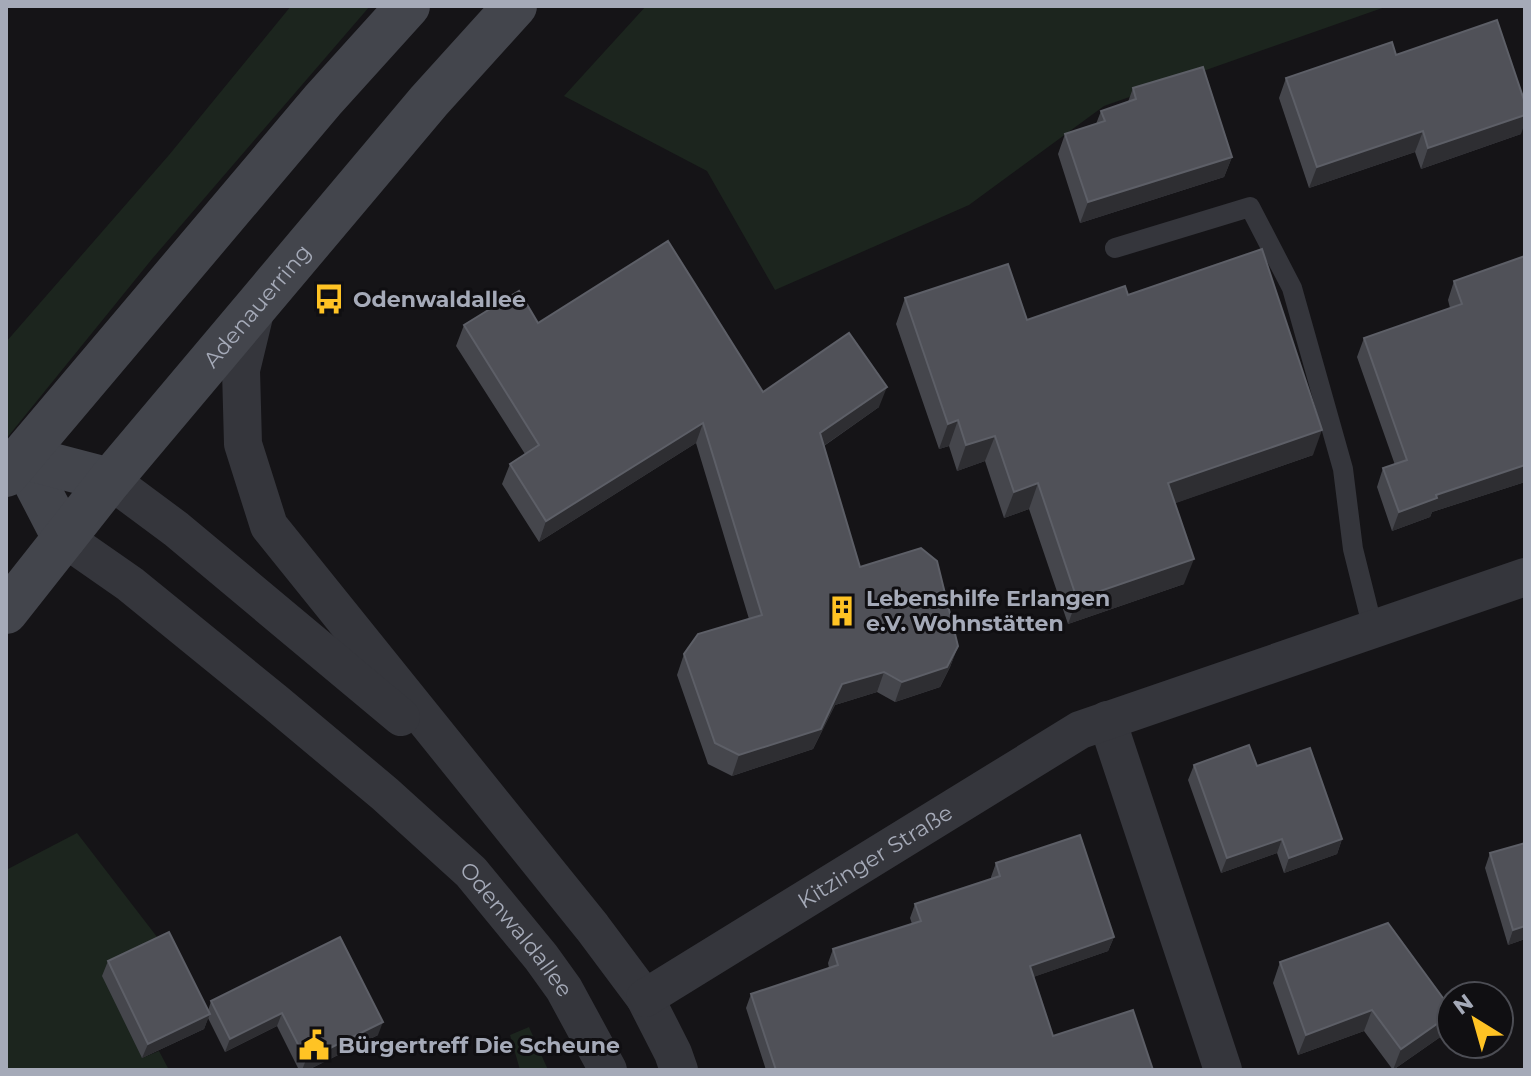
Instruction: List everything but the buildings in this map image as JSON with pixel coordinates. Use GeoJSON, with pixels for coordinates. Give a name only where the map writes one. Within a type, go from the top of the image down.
{"type":"FeatureCollection","features":[{"type":"Feature","properties":{"kind":"main road"},"geometry":{"type":"LineString","coordinates":[[14,466],[323,100],[408,6]]}},
{"type":"Feature","properties":{"kind":"main road","name":"Adenauerring"},"geometry":{"type":"LineString","coordinates":[[6,612],[110,480],[429,101],[515,6]]}},
{"type":"Feature","properties":{"kind":"main road"},"geometry":{"type":"LineString","coordinates":[[14,466],[110,480]]}},
{"type":"Feature","properties":{"kind":"main road"},"geometry":{"type":"LineString","coordinates":[[14,466],[64,538]]}},
{"type":"Feature","properties":{"kind":"street"},"geometry":{"type":"LineString","coordinates":[[256,308],[241,370],[243,444],[269,526],[592,927],[645,998],[679,1070]]}},
{"type":"Feature","properties":{"kind":"street"},"geometry":{"type":"LineString","coordinates":[[110,480],[176,529],[464,770]]}},
{"type":"Feature","properties":{"kind":"street","name":"Odenwaldallee"},"geometry":{"type":"LineString","coordinates":[[64,538],[130,584],[275,702],[385,794],[471,872],[564,989],[608,1070]]}},
{"type":"Feature","properties":{"kind":"street","name":"Kitzinger Straße"},"geometry":{"type":"LineString","coordinates":[[645,998],[1080,730],[1525,577]]}},
{"type":"Feature","properties":{"kind":"street"},"geometry":{"type":"LineString","coordinates":[[1107,720],[1223,1070]]}},
{"type":"Feature","properties":{"kind":"lane"},"geometry":{"type":"LineString","coordinates":[[1115,248],[1250,207],[1292,288],[1343,469],[1353,549],[1373,629]]}},
{"type":"Feature","properties":{"kind":"shaded area"},"geometry":{"type":"Polygon","coordinates":[[[291,6],[370,6],[152,259],[6,439],[6,342],[169,155],[291,6]]]}},
{"type":"Feature","properties":{"kind":"shaded area"},"geometry":{"type":"Polygon","coordinates":[[[646,6],[1388,6],[1104,106],[969,205],[775,290],[707,171],[564,96],[646,6]]]}},
{"type":"Feature","properties":{"kind":"shaded area"},"geometry":{"type":"Polygon","coordinates":[[[77,833],[164,946],[142,1058],[159,1051],[169,1070],[6,1070],[6,870],[77,833]]]}},
{"type":"Feature","properties":{"kind":"shaded area"},"geometry":{"type":"Polygon","coordinates":[[[529,1027],[548,1070],[520,1070],[510,1035],[529,1027]]]}},
{"type":"Feature","properties":{"kind":"place","name":"Odenwaldallee"},"geometry":{"type":"Point","coordinates":[329,299]}},
{"type":"Feature","properties":{"kind":"place","name":"Lebenshilfe Erlangen e.V. Wohnstätten"},"geometry":{"type":"Point","coordinates":[842,611]}},
{"type":"Feature","properties":{"kind":"place","name":"Bürgertreff Die Scheune"},"geometry":{"type":"Point","coordinates":[314,1045]}}]}
